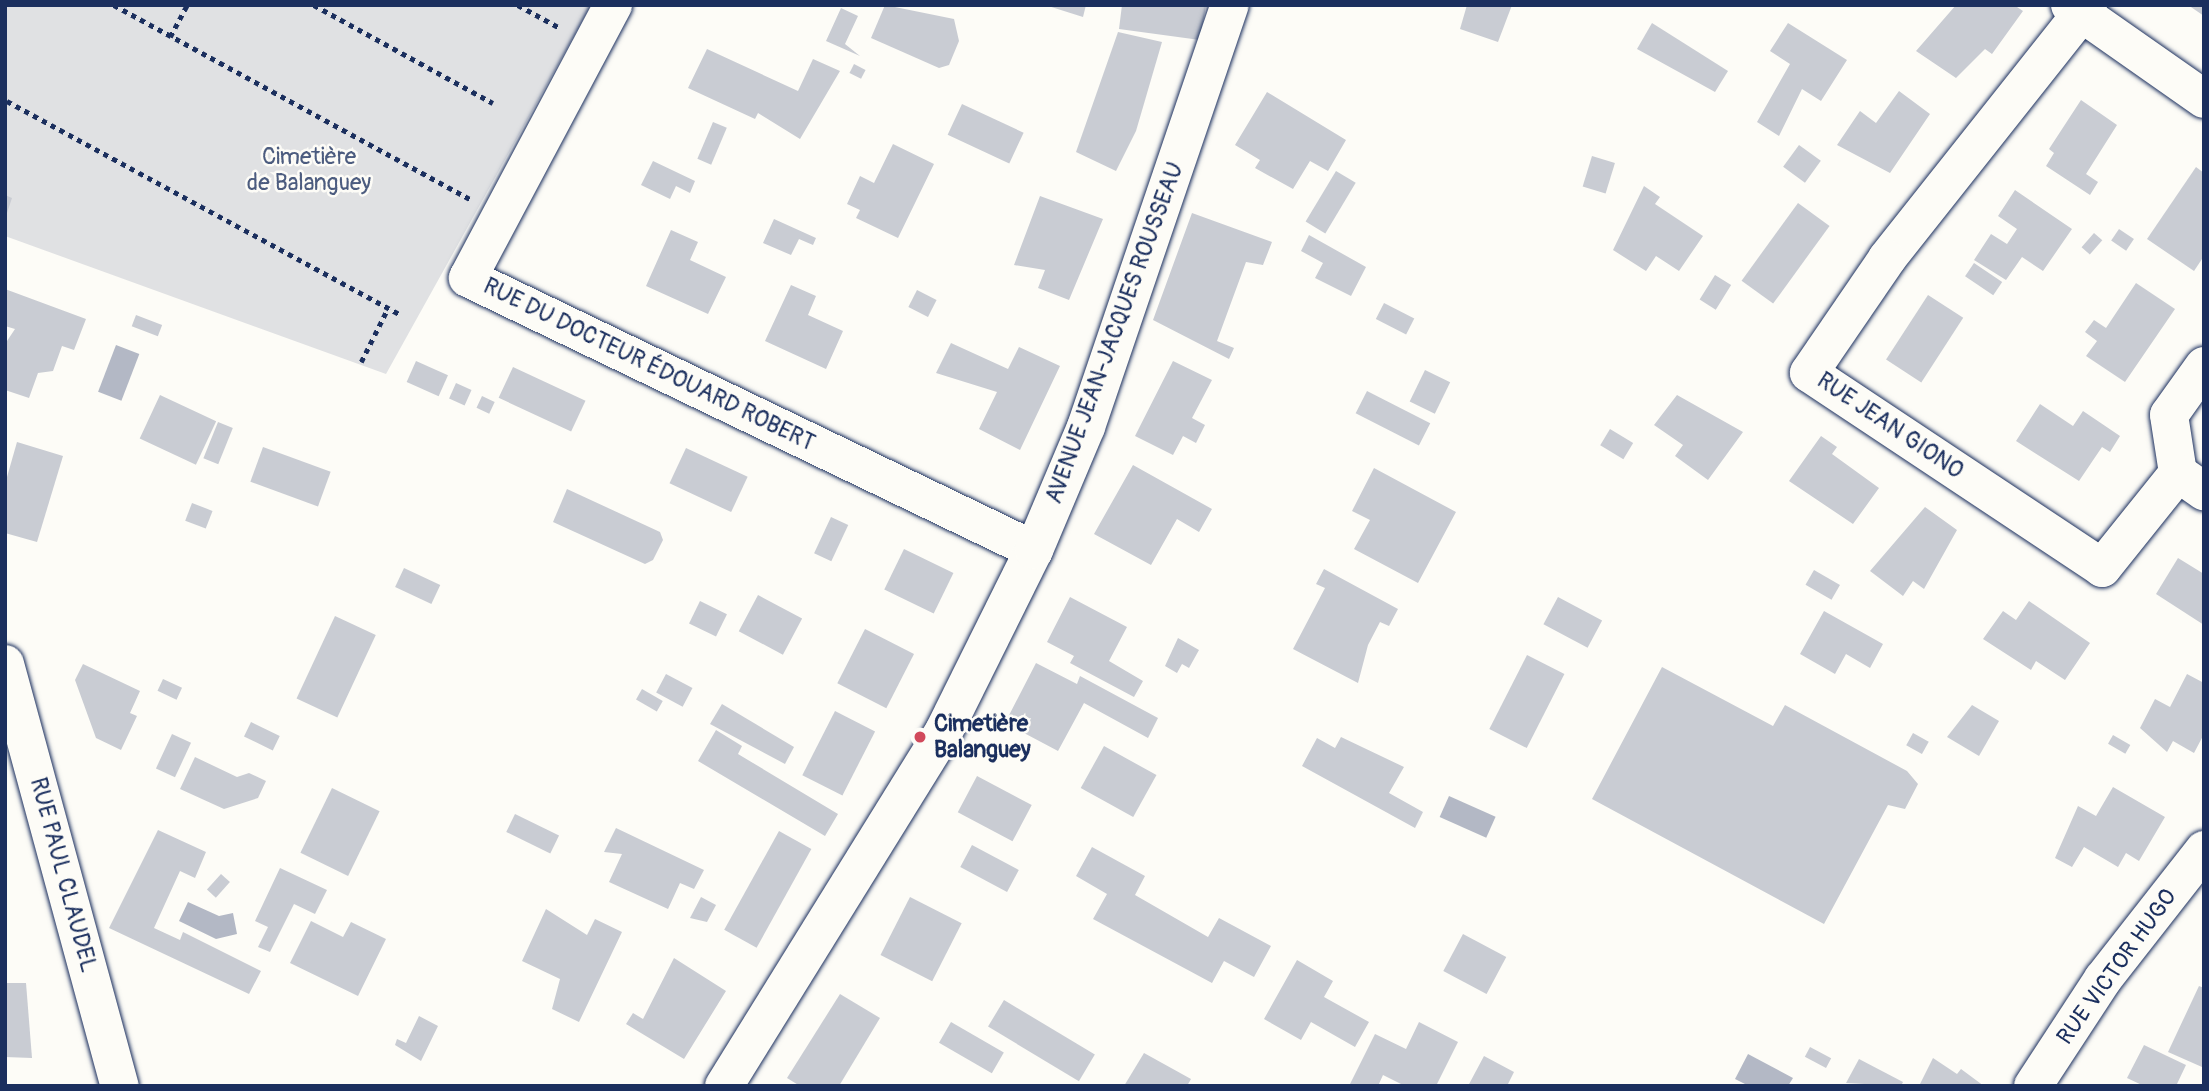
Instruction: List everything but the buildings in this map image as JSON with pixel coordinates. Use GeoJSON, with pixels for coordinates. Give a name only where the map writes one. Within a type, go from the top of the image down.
{"type":"FeatureCollection","features":[{"type":"Feature","properties":{"kind":"street","name":"RUE DU DOCTEUR ÉDOUARD ROBERT"},"geometry":{"type":"LineString","coordinates":[[613,5],[468,278],[1034,550]]}},
{"type":"Feature","properties":{"kind":"street","name":"AVENUE JEAN-JACQUES ROUSSEAU"},"geometry":{"type":"LineString","coordinates":[[724,1086],[944,730],[1034,550],[1086,427],[1230,5]]}},
{"type":"Feature","properties":{"kind":"street"},"geometry":{"type":"LineString","coordinates":[[2080,9],[2204,99]]}},
{"type":"Feature","properties":{"kind":"street","name":"RUE JEAN GIONO"},"geometry":{"type":"LineString","coordinates":[[2080,9],[1887,259],[1809,373],[2102,568],[2191,482]]}},
{"type":"Feature","properties":{"kind":"street"},"geometry":{"type":"LineString","coordinates":[[2191,482],[2169,415],[2204,366]]}},
{"type":"Feature","properties":{"kind":"street","name":"RUE PAUL CLAUDEL"},"geometry":{"type":"LineString","coordinates":[[5,664],[120,1086]]}},
{"type":"Feature","properties":{"kind":"street","name":"RUE VICTOR HUGO"},"geometry":{"type":"LineString","coordinates":[[2033,1086],[2103,979],[2204,849]]}},
{"type":"Feature","properties":{"kind":"path"},"geometry":{"type":"LineString","coordinates":[[114,5],[472,201]]}},
{"type":"Feature","properties":{"kind":"path"},"geometry":{"type":"LineString","coordinates":[[170,37],[187,5]]}},
{"type":"Feature","properties":{"kind":"path"},"geometry":{"type":"LineString","coordinates":[[314,5],[493,103]]}},
{"type":"Feature","properties":{"kind":"path"},"geometry":{"type":"LineString","coordinates":[[518,5],[567,32]]}},
{"type":"Feature","properties":{"kind":"path"},"geometry":{"type":"LineString","coordinates":[[7,100],[401,315]]}},
{"type":"Feature","properties":{"kind":"path"},"geometry":{"type":"LineString","coordinates":[[360,362],[388,308]]}},
{"type":"Feature","properties":{"kind":"green space","name":"Cimetière de Balanguey"},"geometry":{"type":"Polygon","coordinates":[[[5,5],[591,5],[386,374],[5,236],[5,5]]]}},
{"type":"Feature","properties":{"kind":"shaded area"},"geometry":{"type":"Polygon","coordinates":[[[116,345],[139,354],[121,401],[98,392],[116,345]]]}},
{"type":"Feature","properties":{"kind":"shaded area"},"geometry":{"type":"Polygon","coordinates":[[[1449,796],[1496,817],[1486,838],[1440,817],[1449,796]]]}},
{"type":"Feature","properties":{"kind":"shaded area"},"geometry":{"type":"Polygon","coordinates":[[[188,902],[219,916],[233,913],[237,934],[216,939],[179,921],[188,902]]]}},
{"type":"Feature","properties":{"kind":"shaded area"},"geometry":{"type":"Polygon","coordinates":[[[1748,1054],[1793,1078],[1788,1086],[1749,1086],[1735,1079],[1748,1054]]]}},
{"type":"Feature","properties":{"kind":"place","name":"Cimetière Balanguey"},"geometry":{"type":"Point","coordinates":[920,737]}}]}
